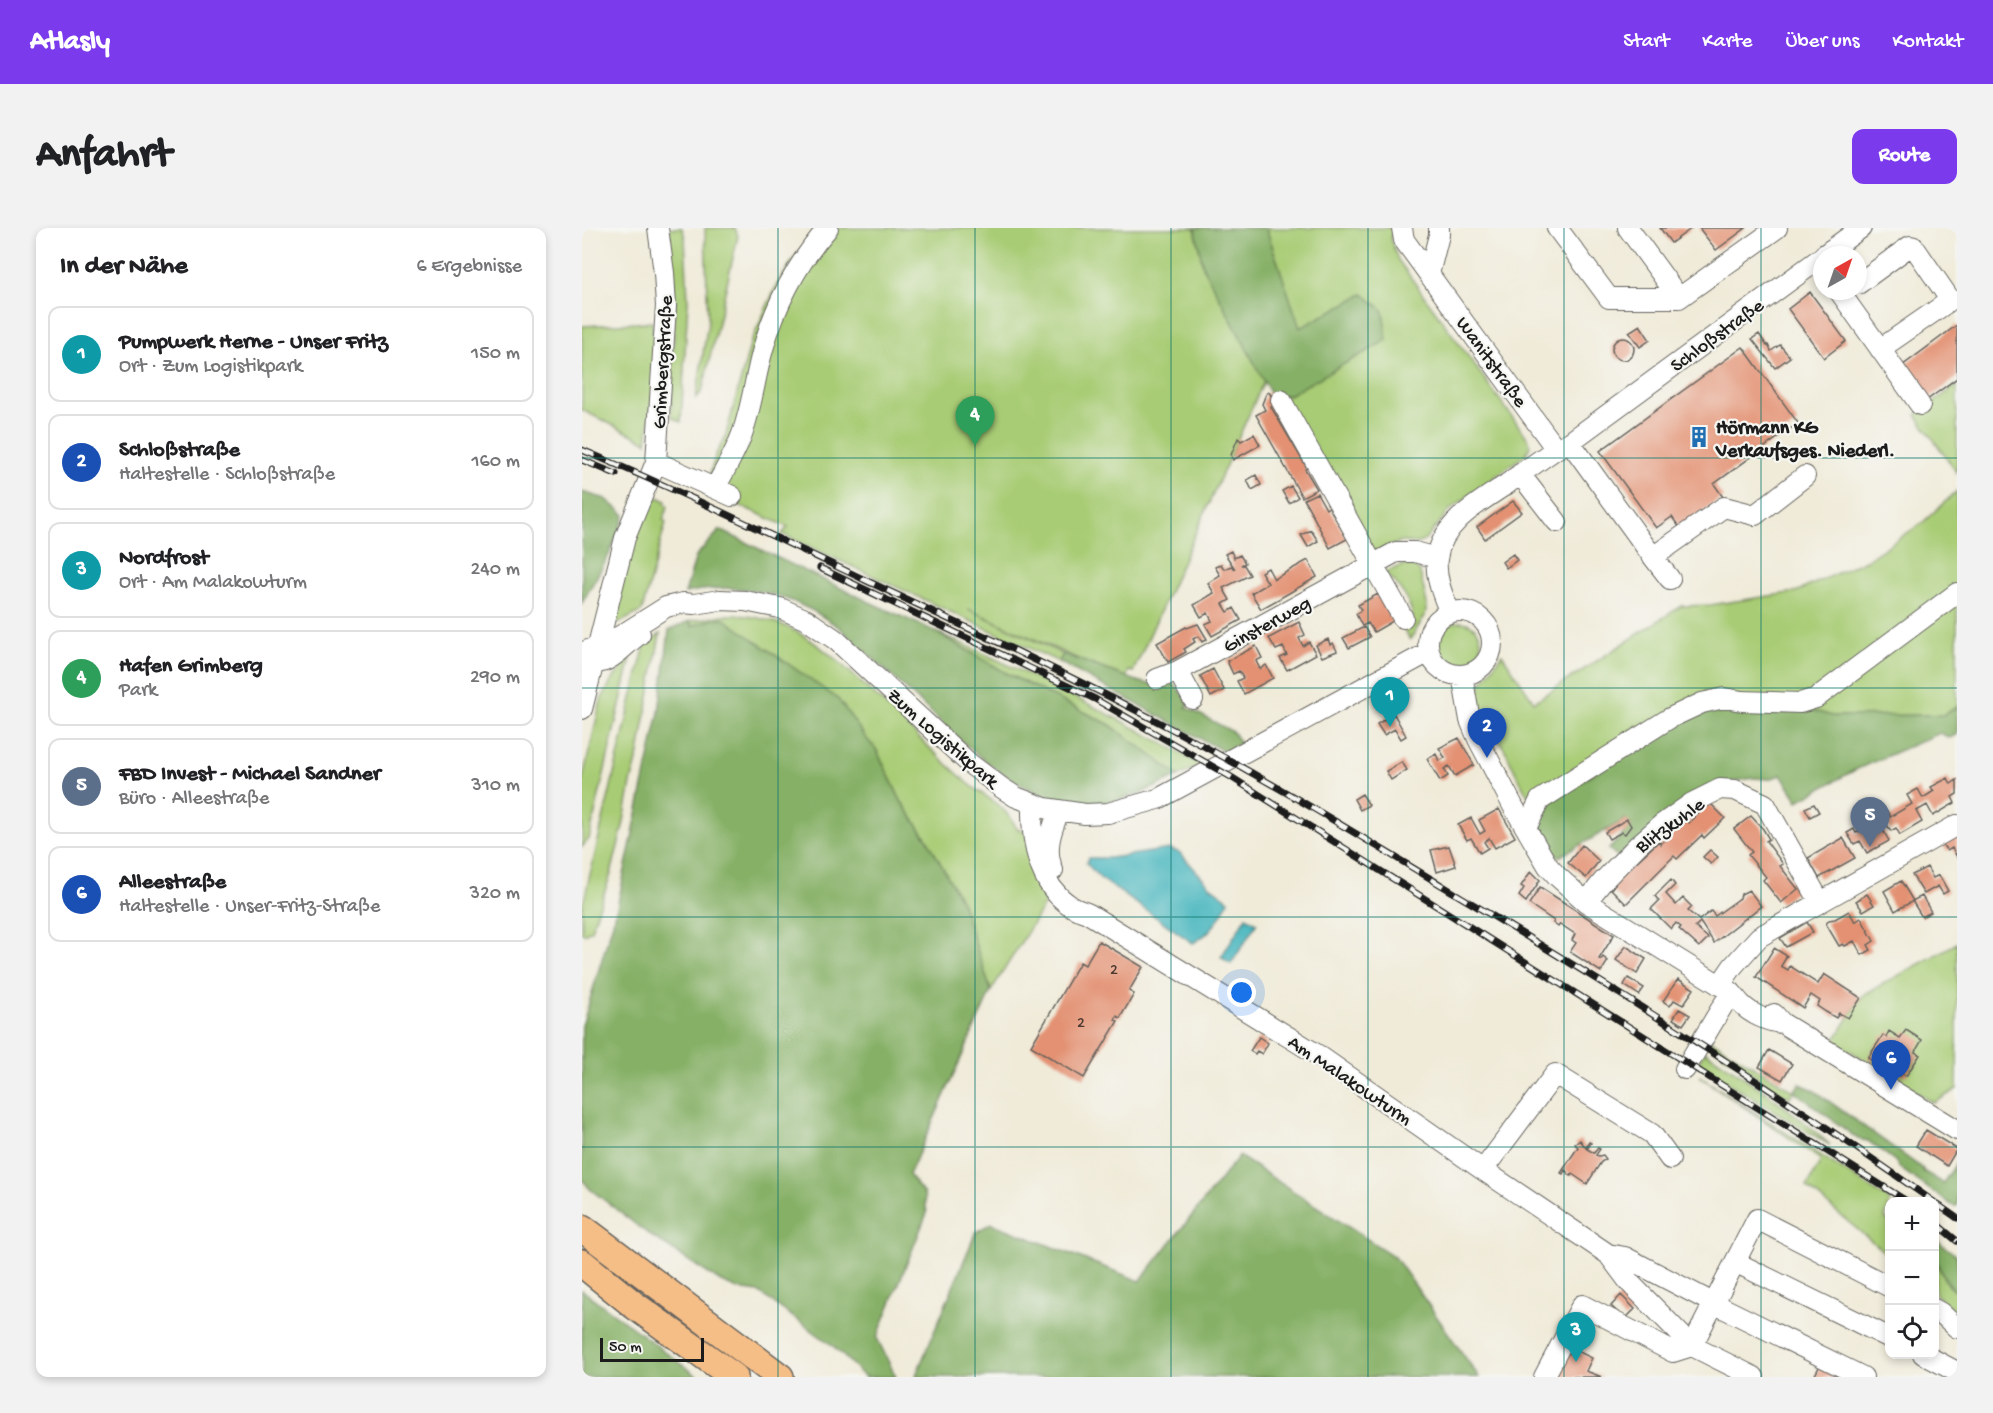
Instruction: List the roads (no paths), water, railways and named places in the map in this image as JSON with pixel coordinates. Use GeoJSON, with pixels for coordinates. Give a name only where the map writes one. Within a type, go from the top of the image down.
{"type":"FeatureCollection","features":[{"type":"Feature","properties":{"kind":"highway"},"geometry":{"type":"LineString","coordinates":[[582,1228],[780,1377]]}},
{"type":"Feature","properties":{"kind":"highway"},"geometry":{"type":"LineString","coordinates":[[582,1263],[634,1305],[734,1377]]}},
{"type":"Feature","properties":{"kind":"street","name":"Grimbergstraße"},"geometry":{"type":"LineString","coordinates":[[582,709],[588,656],[625,538],[656,462],[666,306],[658,228]]}},
{"type":"Feature","properties":{"kind":"street"},"geometry":{"type":"LineString","coordinates":[[656,462],[724,492],[742,434],[763,349],[776,311],[808,252],[828,228]]}},
{"type":"Feature","properties":{"kind":"street","name":"Wanitstraße"},"geometry":{"type":"LineString","coordinates":[[1402,228],[1404,240],[1429,274],[1670,579]]}},
{"type":"Feature","properties":{"kind":"street"},"geometry":{"type":"LineString","coordinates":[[1429,274],[1439,228]]}},
{"type":"Feature","properties":{"kind":"street"},"geometry":{"type":"LineString","coordinates":[[1557,228],[1609,298],[1679,298],[1778,228]]}},
{"type":"Feature","properties":{"kind":"street"},"geometry":{"type":"LineString","coordinates":[[1628,228],[1679,298]]}},
{"type":"Feature","properties":{"kind":"street","name":"Schloßstraße"},"geometry":{"type":"LineString","coordinates":[[1838,246],[1861,228]]}},
{"type":"Feature","properties":{"kind":"street"},"geometry":{"type":"LineString","coordinates":[[1867,276],[1910,246],[1914,247],[1949,298],[1948,303],[1880,349]]}},
{"type":"Feature","properties":{"kind":"street","name":"Schloßstraße"},"geometry":{"type":"LineString","coordinates":[[1450,613],[1439,585],[1437,558],[1443,539],[1468,510],[1563,445],[1813,266]]}},
{"type":"Feature","properties":{"kind":"street"},"geometry":{"type":"LineString","coordinates":[[1853,300],[1880,349],[1920,405]]}},
{"type":"Feature","properties":{"kind":"street"},"geometry":{"type":"LineString","coordinates":[[1281,400],[1403,618]]}},
{"type":"Feature","properties":{"kind":"street"},"geometry":{"type":"LineString","coordinates":[[1520,474],[1557,522]]}},
{"type":"Feature","properties":{"kind":"street"},"geometry":{"type":"LineString","coordinates":[[1653,557],[1724,507],[1755,515],[1805,476]]}},
{"type":"Feature","properties":{"kind":"street","name":"Ginsterweg"},"geometry":{"type":"LineString","coordinates":[[1157,679],[1178,671],[1396,552],[1415,552],[1437,558]]}},
{"type":"Feature","properties":{"kind":"street"},"geometry":{"type":"LineString","coordinates":[[1526,828],[1540,800],[1670,718],[1702,703],[1724,698],[1742,702],[1779,704],[1800,703],[1816,698],[1957,593]]}},
{"type":"Feature","properties":{"kind":"street","name":"Zum Logistikpark"},"geometry":{"type":"LineString","coordinates":[[588,656],[620,636],[630,635],[666,607],[720,600],[746,601],[780,608],[807,620],[852,654],[987,778],[1016,797],[1059,811],[1108,813],[1133,808],[1158,799],[1430,652]]}},
{"type":"Feature","properties":{"kind":"street"},"geometry":{"type":"LineString","coordinates":[[1466,612],[1481,619],[1487,625],[1492,649],[1484,664],[1471,673],[1454,674],[1438,666],[1430,652],[1429,636],[1432,628],[1450,613],[1466,612]]}},
{"type":"Feature","properties":{"kind":"street"},"geometry":{"type":"LineString","coordinates":[[1178,671],[1193,699]]}},
{"type":"Feature","properties":{"kind":"street"},"geometry":{"type":"LineString","coordinates":[[1462,675],[1470,720],[1487,758],[1526,828],[1557,876],[1586,902],[1729,990],[1740,1003],[1751,1011],[1782,1023],[1957,1130]]}},
{"type":"Feature","properties":{"kind":"street","name":"Blitzkuhle"},"geometry":{"type":"LineString","coordinates":[[1586,902],[1617,866],[1661,825],[1692,803],[1720,789],[1735,790],[1765,804],[1820,902]]}},
{"type":"Feature","properties":{"kind":"street","name":"Am Malakowturm"},"geometry":{"type":"LineString","coordinates":[[1032,804],[1031,826],[1042,870],[1052,887],[1072,907],[1089,914],[1318,1055],[1608,1254]]}},
{"type":"Feature","properties":{"kind":"street","name":"Am Malakowturm"},"geometry":{"type":"LineString","coordinates":[[1059,811],[1047,849],[1049,862],[1064,888],[1089,914]]}},
{"type":"Feature","properties":{"kind":"street"},"geometry":{"type":"LineString","coordinates":[[1685,1069],[1729,990],[1733,966],[1758,937],[1957,825]]}},
{"type":"Feature","properties":{"kind":"street"},"geometry":{"type":"LineString","coordinates":[[1483,1170],[1555,1074],[1652,1134],[1670,1159]]}},
{"type":"Feature","properties":{"kind":"street"},"geometry":{"type":"LineString","coordinates":[[1544,1377],[1582,1305],[1673,1352],[1692,1346],[1757,1219],[1885,1284]]}},
{"type":"Feature","properties":{"kind":"street"},"geometry":{"type":"LineString","coordinates":[[1608,1254],[1625,1257],[1863,1377]]}},
{"type":"Feature","properties":{"kind":"street"},"geometry":{"type":"LineString","coordinates":[[1608,1254],[1629,1282],[1692,1346],[1754,1377]]}},
{"type":"Feature","properties":{"kind":"street"},"geometry":{"type":"LineString","coordinates":[[1735,1262],[1885,1336]]}},
{"type":"Feature","properties":{"kind":"street"},"geometry":{"type":"LineString","coordinates":[[1939,1313],[1957,1328]]}},
{"type":"Feature","properties":{"kind":"street"},"geometry":{"type":"LineString","coordinates":[[1932,1359],[1957,1372]]}},
{"type":"Feature","properties":{"kind":"water"},"geometry":{"type":"Polygon","coordinates":[[[1170,849],[1180,853],[1210,886],[1229,900],[1210,930],[1193,943],[1100,878],[1086,863],[1089,858],[1110,858],[1170,849]]]}},
{"type":"Feature","properties":{"kind":"water"},"geometry":{"type":"Polygon","coordinates":[[[1246,917],[1257,923],[1231,964],[1221,957],[1246,917]]]}},
{"type":"Feature","properties":{"kind":"railway"},"geometry":{"type":"LineString","coordinates":[[582,450],[724,513],[1017,651],[1240,766],[1638,1005],[1817,1121],[1927,1197]]}},
{"type":"Feature","properties":{"kind":"railway"},"geometry":{"type":"LineString","coordinates":[[582,460],[616,474]]}},
{"type":"Feature","properties":{"kind":"railway"},"geometry":{"type":"LineString","coordinates":[[820,568],[1095,699],[1231,777],[1900,1197]]}},
{"type":"Feature","properties":{"kind":"railway"},"geometry":{"type":"LineString","coordinates":[[1939,1205],[1957,1218]]}},
{"type":"Feature","properties":{"kind":"railway"},"geometry":{"type":"LineString","coordinates":[[1939,1226],[1957,1241]]}},
{"type":"Feature","properties":{"kind":"place","name":"Hörmann KG Verkaufsges. Niederl."},"geometry":{"type":"Point","coordinates":[1699,437]}},
{"type":"Feature","properties":{"kind":"place","name":"Hafen Grimberg"},"geometry":{"type":"Point","coordinates":[975,446]}},
{"type":"Feature","properties":{"kind":"place","name":"Pumpwerk Herne - Unser Fritz"},"geometry":{"type":"Point","coordinates":[1390,727]}},
{"type":"Feature","properties":{"kind":"place","name":"Schloßstraße"},"geometry":{"type":"Point","coordinates":[1487,758]}},
{"type":"Feature","properties":{"kind":"place","name":"FBD Invest - Michael Sandner"},"geometry":{"type":"Point","coordinates":[1870,847]}},
{"type":"Feature","properties":{"kind":"place","name":"Alleestraße"},"geometry":{"type":"Point","coordinates":[1891,1090]}},
{"type":"Feature","properties":{"kind":"place","name":"Nordfrost"},"geometry":{"type":"Point","coordinates":[1576,1362]}}]}
